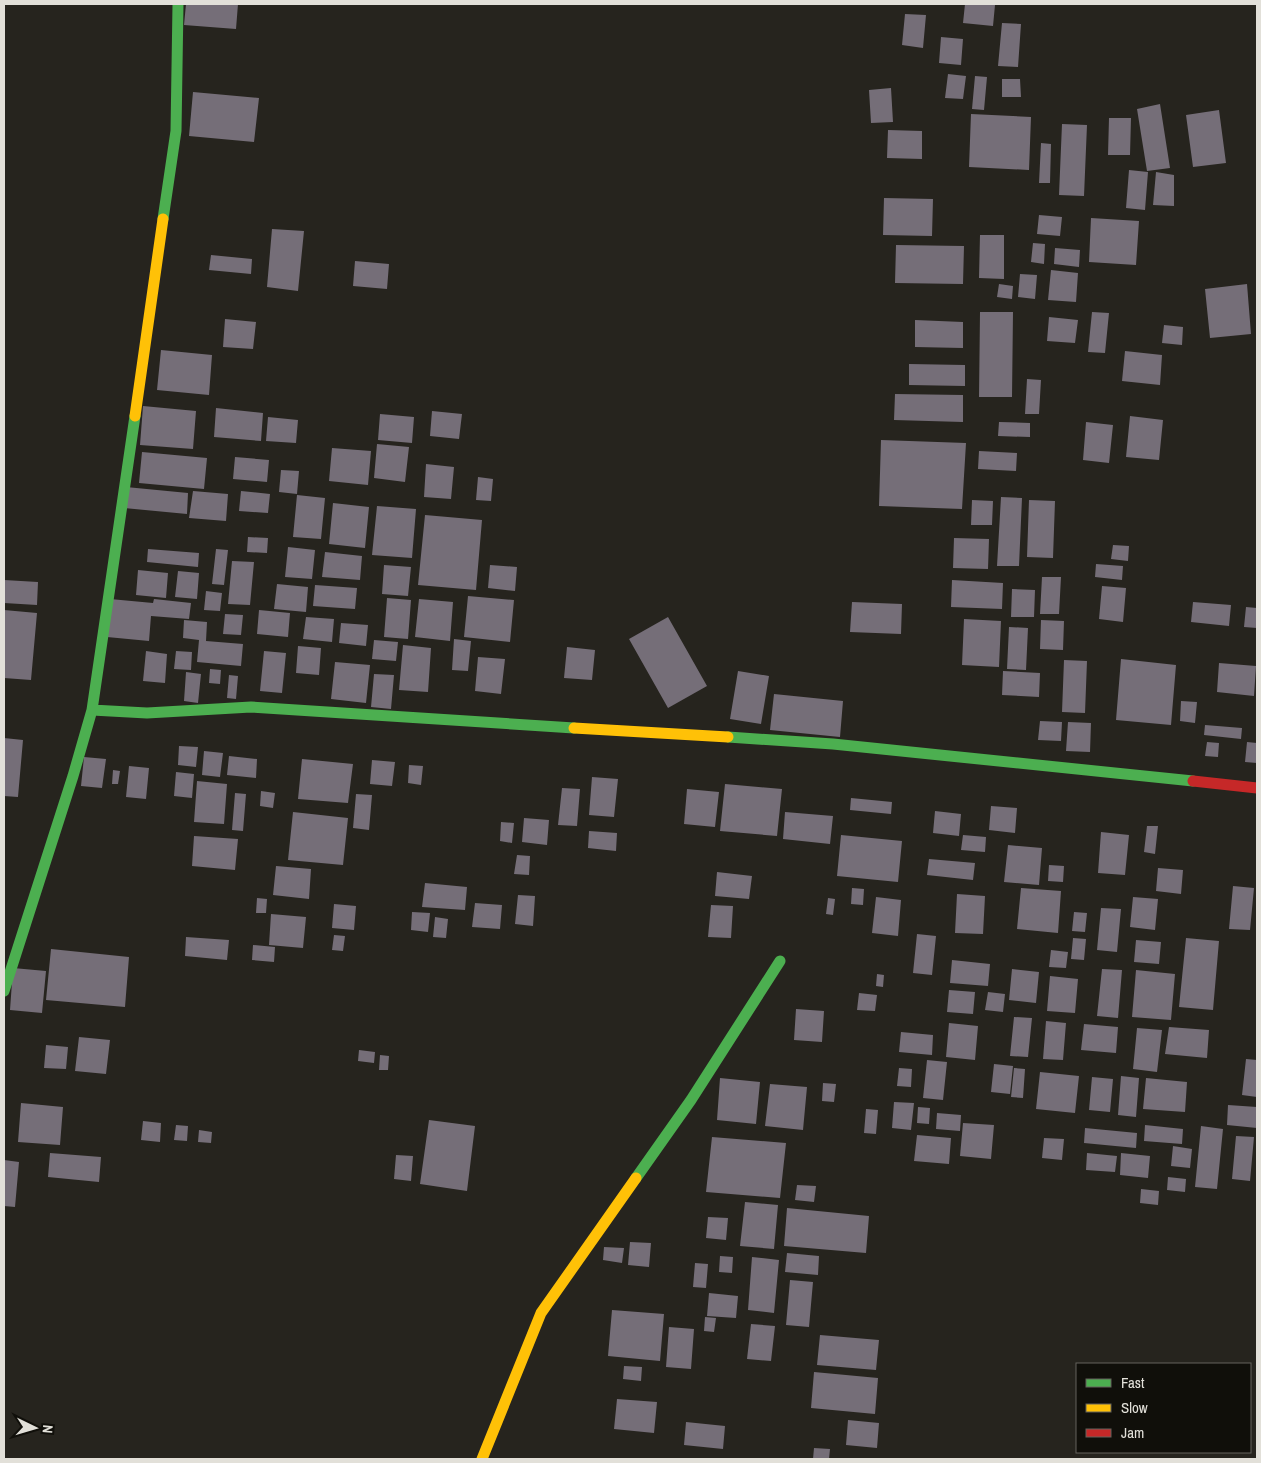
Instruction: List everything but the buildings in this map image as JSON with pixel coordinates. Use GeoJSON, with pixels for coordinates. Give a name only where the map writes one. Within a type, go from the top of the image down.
{"type":"FeatureCollection","features":[{"type":"Feature","properties":{"kind":"main road"},"geometry":{"type":"LineString","coordinates":[[4,991],[73,776],[92,710],[176,131],[178,4]]}},
{"type":"Feature","properties":{"kind":"main road"},"geometry":{"type":"LineString","coordinates":[[92,710],[147,713],[251,707],[833,744],[1257,788]]}},
{"type":"Feature","properties":{"kind":"main road"},"geometry":{"type":"LineString","coordinates":[[482,1459],[541,1313],[691,1100],[780,961]]}},
{"type":"Feature","properties":{"kind":"traffic: fast"},"geometry":{"type":"LineString","coordinates":[[163,219],[176,131],[178,4]]}},
{"type":"Feature","properties":{"kind":"traffic: fast"},"geometry":{"type":"LineString","coordinates":[[4,991],[73,776],[92,710],[135,416]]}},
{"type":"Feature","properties":{"kind":"traffic: fast"},"geometry":{"type":"LineString","coordinates":[[92,710],[147,713],[251,707],[574,728]]}},
{"type":"Feature","properties":{"kind":"traffic: fast"},"geometry":{"type":"LineString","coordinates":[[728,737],[833,744],[1193,781]]}},
{"type":"Feature","properties":{"kind":"traffic: fast"},"geometry":{"type":"LineString","coordinates":[[636,1178],[691,1100],[780,961]]}},
{"type":"Feature","properties":{"kind":"traffic: slow"},"geometry":{"type":"LineString","coordinates":[[135,416],[163,219]]}},
{"type":"Feature","properties":{"kind":"traffic: slow"},"geometry":{"type":"LineString","coordinates":[[574,728],[728,737]]}},
{"type":"Feature","properties":{"kind":"traffic: slow"},"geometry":{"type":"LineString","coordinates":[[482,1459],[541,1313],[636,1178]]}},
{"type":"Feature","properties":{"kind":"traffic: jam"},"geometry":{"type":"LineString","coordinates":[[1193,781],[1257,788]]}}]}
